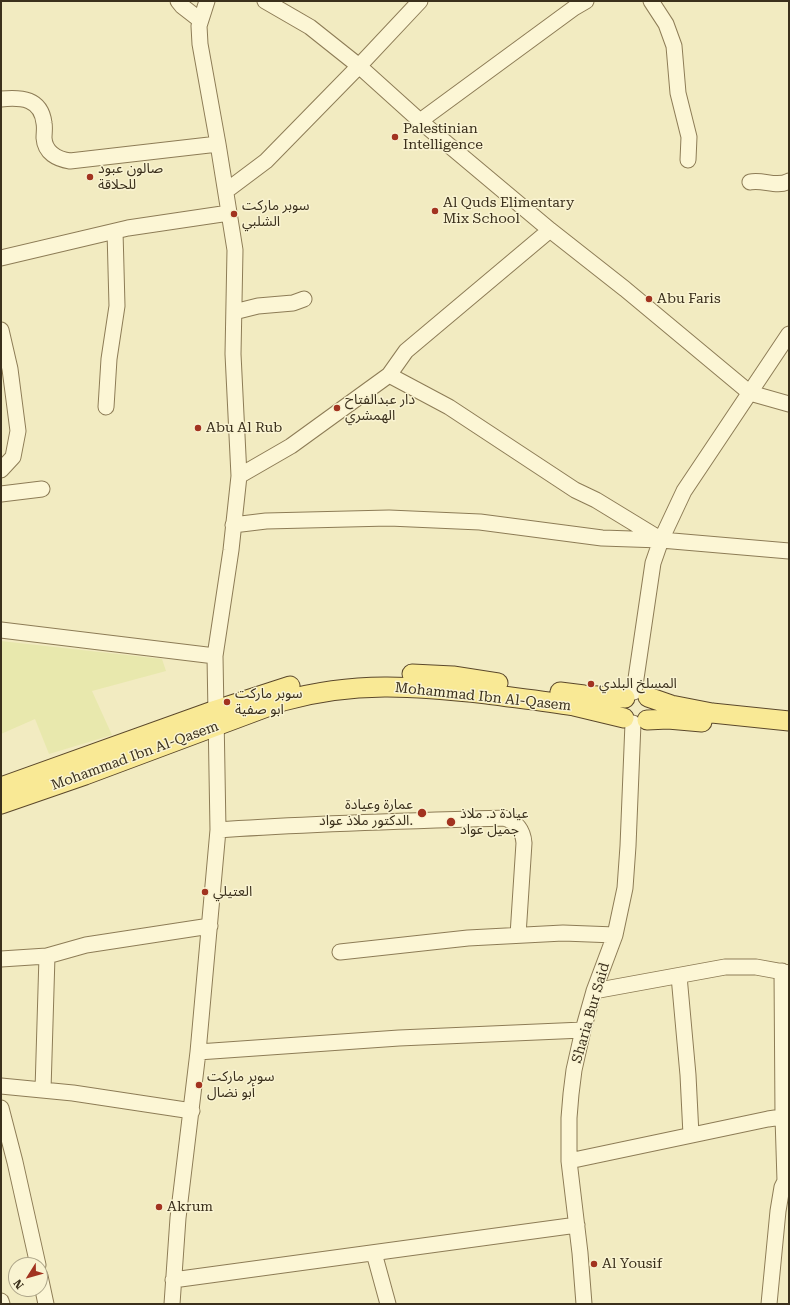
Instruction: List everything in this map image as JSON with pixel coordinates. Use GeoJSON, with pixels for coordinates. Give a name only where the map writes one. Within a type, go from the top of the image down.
{"type":"FeatureCollection","features":[{"type":"Feature","properties":{"kind":"main road","name":"Mohammad Ibn Al-Qasem"},"geometry":{"type":"LineString","coordinates":[[1,804],[85,775],[287,686],[347,677],[401,674],[454,676],[584,695],[636,696],[712,713],[789,721]]}},
{"type":"Feature","properties":{"kind":"main road","name":"Mohammad Ibn Al-Qasem"},"geometry":{"type":"LineString","coordinates":[[1,787],[216,718],[305,695],[354,688],[392,686],[421,687],[520,698],[573,706],[635,720],[668,719],[694,721],[789,732]]}},
{"type":"Feature","properties":{"kind":"main road"},"geometry":{"type":"LineString","coordinates":[[636,696],[652,706],[650,716],[635,720],[621,708],[622,702],[636,696]]}},
{"type":"Feature","properties":{"kind":"street"},"geometry":{"type":"LineString","coordinates":[[178,1],[200,20]]}},
{"type":"Feature","properties":{"kind":"street"},"geometry":{"type":"LineString","coordinates":[[172,1304],[178,1218],[192,1111],[218,830],[214,656],[239,476],[233,354],[235,250],[200,44],[200,20],[207,1]]}},
{"type":"Feature","properties":{"kind":"street"},"geometry":{"type":"LineString","coordinates":[[265,1],[310,27],[359,66],[420,121],[550,230],[625,289],[750,393],[789,404]]}},
{"type":"Feature","properties":{"kind":"street"},"geometry":{"type":"LineString","coordinates":[[226,191],[266,160],[359,66],[420,1]]}},
{"type":"Feature","properties":{"kind":"street"},"geometry":{"type":"LineString","coordinates":[[420,121],[574,8],[586,1]]}},
{"type":"Feature","properties":{"kind":"street"},"geometry":{"type":"LineString","coordinates":[[651,1],[666,24],[674,46],[678,93],[689,136],[688,160]]}},
{"type":"Feature","properties":{"kind":"street"},"geometry":{"type":"LineString","coordinates":[[1,99],[22,98],[35,105],[43,118],[45,128],[44,139],[46,145],[50,153],[61,160],[70,161],[218,144]]}},
{"type":"Feature","properties":{"kind":"street"},"geometry":{"type":"LineString","coordinates":[[750,182],[760,181],[785,184],[789,181]]}},
{"type":"Feature","properties":{"kind":"street"},"geometry":{"type":"LineString","coordinates":[[1,258],[128,228],[229,213]]}},
{"type":"Feature","properties":{"kind":"street"},"geometry":{"type":"LineString","coordinates":[[239,476],[291,446],[389,375],[406,350],[550,230]]}},
{"type":"Feature","properties":{"kind":"street"},"geometry":{"type":"LineString","coordinates":[[106,407],[108,359],[117,306],[115,231]]}},
{"type":"Feature","properties":{"kind":"street"},"geometry":{"type":"LineString","coordinates":[[234,312],[258,306],[293,303],[304,299]]}},
{"type":"Feature","properties":{"kind":"street"},"geometry":{"type":"LineString","coordinates":[[1,330],[6,369],[18,431],[13,456],[1,470]]}},
{"type":"Feature","properties":{"kind":"street"},"geometry":{"type":"LineString","coordinates":[[636,696],[653,562],[661,540],[684,491],[789,334]]}},
{"type":"Feature","properties":{"kind":"street"},"geometry":{"type":"LineString","coordinates":[[389,375],[449,407],[575,490],[596,500],[661,540]]}},
{"type":"Feature","properties":{"kind":"street"},"geometry":{"type":"LineString","coordinates":[[1,494],[42,489]]}},
{"type":"Feature","properties":{"kind":"street"},"geometry":{"type":"LineString","coordinates":[[233,525],[273,521],[389,518],[480,522],[602,538],[661,540],[789,551]]}},
{"type":"Feature","properties":{"kind":"street"},"geometry":{"type":"LineString","coordinates":[[1,630],[214,656]]}},
{"type":"Feature","properties":{"kind":"street","name":"Sharia Bur Said"},"geometry":{"type":"LineString","coordinates":[[584,1304],[577,1225],[569,1161],[569,1118],[571,1094],[575,1063],[583,1030],[594,991],[615,935],[625,888],[635,720]]}},
{"type":"Feature","properties":{"kind":"street"},"geometry":{"type":"LineString","coordinates":[[218,830],[284,825],[367,822],[504,818],[511,820],[521,831],[524,843],[518,935]]}},
{"type":"Feature","properties":{"kind":"street"},"geometry":{"type":"LineString","coordinates":[[1,959],[47,956],[86,945],[210,926]]}},
{"type":"Feature","properties":{"kind":"street"},"geometry":{"type":"LineString","coordinates":[[340,952],[460,939],[518,935],[563,933],[615,935]]}},
{"type":"Feature","properties":{"kind":"street"},"geometry":{"type":"LineString","coordinates":[[43,1090],[47,956]]}},
{"type":"Feature","properties":{"kind":"street"},"geometry":{"type":"LineString","coordinates":[[594,991],[710,969],[740,966],[786,972],[787,1179],[782,1187],[778,1211],[769,1304]]}},
{"type":"Feature","properties":{"kind":"street"},"geometry":{"type":"LineString","coordinates":[[679,976],[688,1075],[691,1136]]}},
{"type":"Feature","properties":{"kind":"street"},"geometry":{"type":"LineString","coordinates":[[198,1052],[399,1038],[583,1030]]}},
{"type":"Feature","properties":{"kind":"street"},"geometry":{"type":"LineString","coordinates":[[1,1086],[73,1093],[192,1111]]}},
{"type":"Feature","properties":{"kind":"street"},"geometry":{"type":"LineString","coordinates":[[1,1108],[15,1162],[36,1257]]}},
{"type":"Feature","properties":{"kind":"street"},"geometry":{"type":"LineString","coordinates":[[569,1161],[768,1119],[786,1117]]}},
{"type":"Feature","properties":{"kind":"street"},"geometry":{"type":"LineString","coordinates":[[173,1280],[577,1225]]}},
{"type":"Feature","properties":{"kind":"street"},"geometry":{"type":"LineString","coordinates":[[374,1253],[388,1304]]}},
{"type":"Feature","properties":{"kind":"green space"},"geometry":{"type":"Polygon","coordinates":[[[1,641],[162,659],[166,671],[92,691],[112,735],[49,754],[35,719],[1,734],[1,641]]]}},
{"type":"Feature","properties":{"kind":"place","name":"Palestinian Intelligence"},"geometry":{"type":"Point","coordinates":[395,137]}},
{"type":"Feature","properties":{"kind":"place","name":"صالون عبود للحلاقة"},"geometry":{"type":"Point","coordinates":[90,177]}},
{"type":"Feature","properties":{"kind":"place","name":"Al Quds Elimentary Mix School"},"geometry":{"type":"Point","coordinates":[435,211]}},
{"type":"Feature","properties":{"kind":"place","name":"سوبر ماركت الشلبي"},"geometry":{"type":"Point","coordinates":[234,214]}},
{"type":"Feature","properties":{"kind":"place","name":"Abu Faris"},"geometry":{"type":"Point","coordinates":[649,299]}},
{"type":"Feature","properties":{"kind":"place","name":"دار عبدالفتاح الهمشري"},"geometry":{"type":"Point","coordinates":[337,408]}},
{"type":"Feature","properties":{"kind":"place","name":"Abu Al Rub"},"geometry":{"type":"Point","coordinates":[198,428]}},
{"type":"Feature","properties":{"kind":"place","name":"المسلخ البلدي"},"geometry":{"type":"Point","coordinates":[591,684]}},
{"type":"Feature","properties":{"kind":"place","name":"سوبر ماركت ابو صفية"},"geometry":{"type":"Point","coordinates":[227,702]}},
{"type":"Feature","properties":{"kind":"place","name":"عمارة وعيادة الدكتور ملاذ عواد."},"geometry":{"type":"Point","coordinates":[422,813]}},
{"type":"Feature","properties":{"kind":"place","name":"عيادة د. ملاذ جميل عواد"},"geometry":{"type":"Point","coordinates":[451,822]}},
{"type":"Feature","properties":{"kind":"place","name":"العتيلي"},"geometry":{"type":"Point","coordinates":[205,892]}},
{"type":"Feature","properties":{"kind":"place","name":"سوبر ماركت أبو نضال"},"geometry":{"type":"Point","coordinates":[199,1085]}},
{"type":"Feature","properties":{"kind":"place","name":"Akrum"},"geometry":{"type":"Point","coordinates":[159,1207]}},
{"type":"Feature","properties":{"kind":"place","name":"Al Yousif"},"geometry":{"type":"Point","coordinates":[594,1264]}}]}
